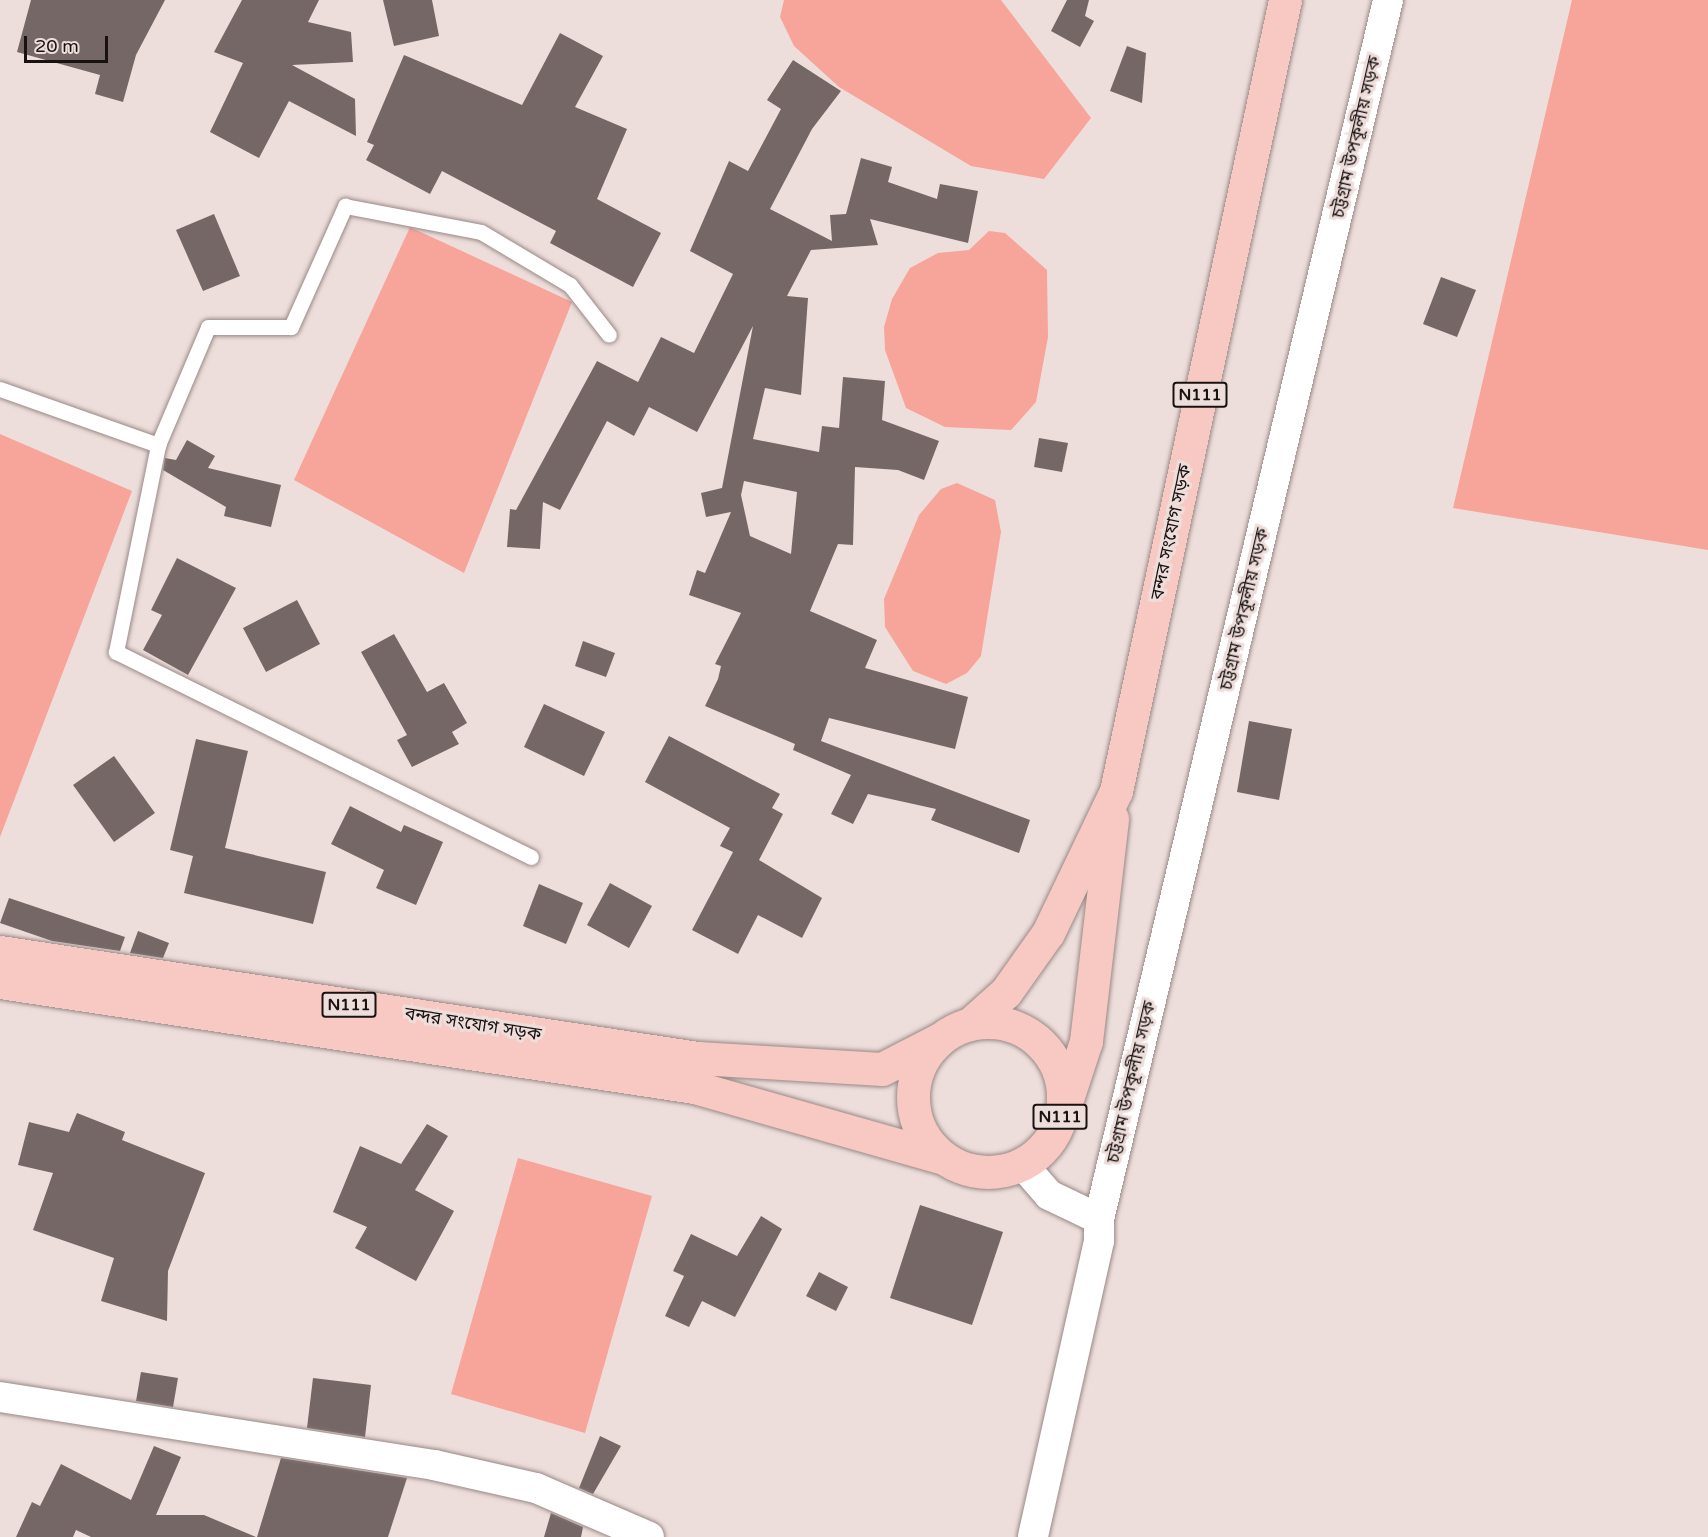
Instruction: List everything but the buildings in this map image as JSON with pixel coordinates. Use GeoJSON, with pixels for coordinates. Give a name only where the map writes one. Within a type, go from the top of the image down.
{"type":"FeatureCollection","features":[{"type":"Feature","properties":{"kind":"highway","name":"বন্দর সংযোগ সড়ক"},"geometry":{"type":"LineString","coordinates":[[970,1024],[1006,992],[1048,933],[1116,790],[1285,0]]}},
{"type":"Feature","properties":{"kind":"highway","name":"N111"},"geometry":{"type":"LineString","coordinates":[[944,1158],[982,1172],[1022,1164],[1050,1140],[1058,1124],[1086,1041],[1116,790]]}},
{"type":"Feature","properties":{"kind":"highway","name":"বন্দর সংযোগ সড়ক"},"geometry":{"type":"LineString","coordinates":[[0,952],[698,1058],[882,1069],[940,1039]]}},
{"type":"Feature","properties":{"kind":"highway","name":"বন্দর সংযোগ সড়ক"},"geometry":{"type":"LineString","coordinates":[[0,982],[694,1087],[944,1158]]}},
{"type":"Feature","properties":{"kind":"highway","name":"N111"},"geometry":{"type":"LineString","coordinates":[[940,1039],[970,1024],[1016,1027],[1036,1039],[1060,1078],[1058,1124]]}},
{"type":"Feature","properties":{"kind":"highway"},"geometry":{"type":"LineString","coordinates":[[940,1039],[916,1077],[913,1099],[917,1121],[944,1158]]}},
{"type":"Feature","properties":{"kind":"street","name":"চট্টগ্রাম উপকূলীয় সড়ক"},"geometry":{"type":"LineString","coordinates":[[1033,1537],[1099,1241],[1099,1219],[1388,0]]}},
{"type":"Feature","properties":{"kind":"street"},"geometry":{"type":"LineString","coordinates":[[1022,1164],[1049,1195],[1099,1219]]}},
{"type":"Feature","properties":{"kind":"street"},"geometry":{"type":"LineString","coordinates":[[0,1397],[434,1465],[536,1488],[638,1535]]}},
{"type":"Feature","properties":{"kind":"lane"},"geometry":{"type":"LineString","coordinates":[[531,857],[116,652],[158,445],[208,327],[291,327],[345,206],[481,232],[570,285],[609,335]]}},
{"type":"Feature","properties":{"kind":"lane"},"geometry":{"type":"LineString","coordinates":[[0,389],[158,445]]}},
{"type":"Feature","properties":{"kind":"shaded area"},"geometry":{"type":"Polygon","coordinates":[[[784,0],[1001,0],[1091,118],[1044,179],[971,166],[839,87],[794,46],[780,17],[784,0]]]}},
{"type":"Feature","properties":{"kind":"shaded area"},"geometry":{"type":"Polygon","coordinates":[[[1572,0],[1708,0],[1708,550],[1453,508],[1572,0]]]}},
{"type":"Feature","properties":{"kind":"shaded area"},"geometry":{"type":"Polygon","coordinates":[[[410,227],[572,302],[464,573],[294,480],[410,227]]]}},
{"type":"Feature","properties":{"kind":"shaded area"},"geometry":{"type":"Polygon","coordinates":[[[989,231],[1005,233],[1047,270],[1048,337],[1036,402],[1011,430],[945,427],[906,408],[885,350],[884,327],[892,299],[910,268],[938,253],[969,250],[989,231]]]}},
{"type":"Feature","properties":{"kind":"shaded area"},"geometry":{"type":"Polygon","coordinates":[[[0,434],[132,491],[0,837],[0,434]]]}},
{"type":"Feature","properties":{"kind":"shaded area"},"geometry":{"type":"Polygon","coordinates":[[[957,483],[995,500],[1001,532],[981,656],[967,673],[946,684],[913,671],[885,627],[884,599],[919,515],[941,489],[957,483]]]}},
{"type":"Feature","properties":{"kind":"shaded area"},"geometry":{"type":"Polygon","coordinates":[[[518,1158],[652,1196],[585,1433],[451,1394],[518,1158]]]}}]}
